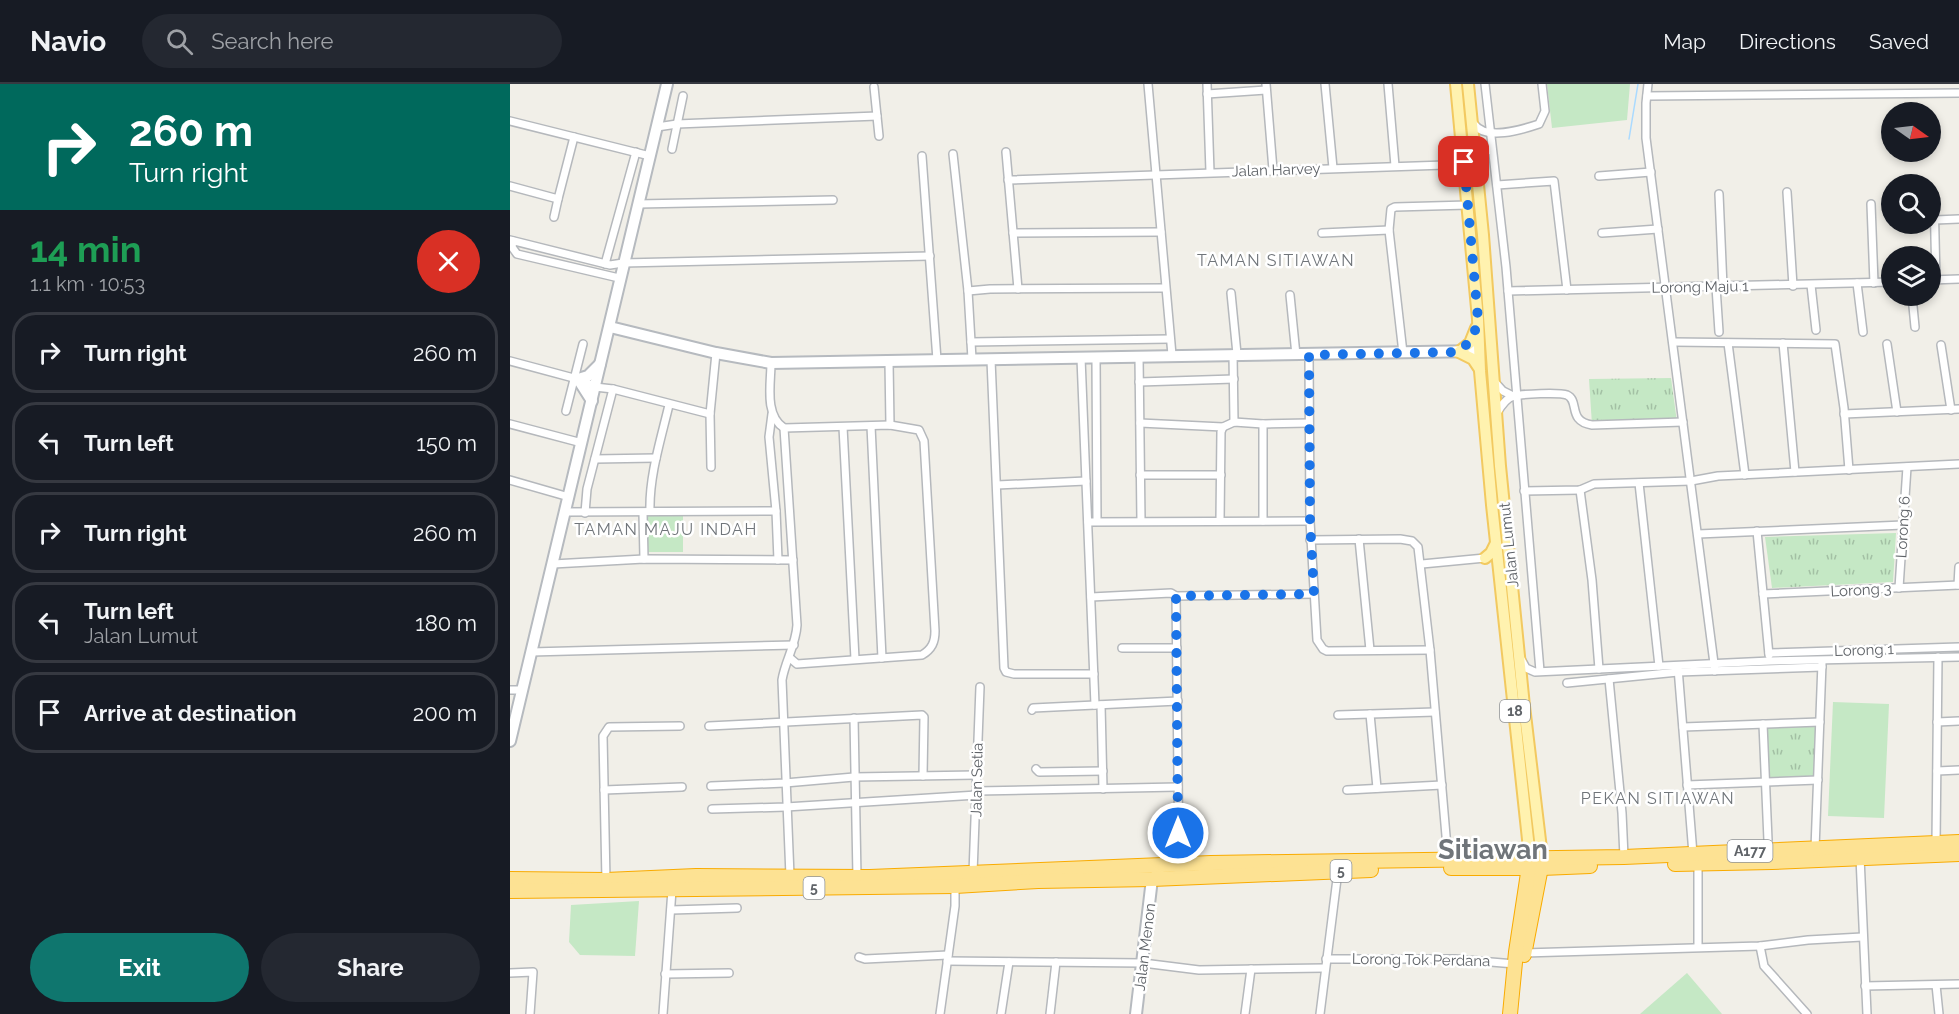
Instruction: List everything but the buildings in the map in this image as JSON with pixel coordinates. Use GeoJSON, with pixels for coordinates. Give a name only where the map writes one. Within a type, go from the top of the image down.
{"type":"FeatureCollection","features":[{"type":"Feature","properties":{"kind":"highway","name":"A177"},"geometry":{"type":"LineString","coordinates":[[1536,863],[1695,859],[1815,849],[1959,842]]}},
{"type":"Feature","properties":{"kind":"highway","name":"A177"},"geometry":{"type":"LineString","coordinates":[[1536,863],[1624,857],[1772,862],[1959,854]]}},
{"type":"Feature","properties":{"kind":"highway","name":"5"},"geometry":{"type":"LineString","coordinates":[[512,881],[672,890],[767,889],[974,873],[1179,864],[1448,859],[1536,863]]}},
{"type":"Feature","properties":{"kind":"highway","name":"5"},"geometry":{"type":"LineString","coordinates":[[956,886],[1536,863]]}},
{"type":"Feature","properties":{"kind":"highway","name":"Jalan Lumut"},"geometry":{"type":"LineString","coordinates":[[1511,1009],[1536,863]]}},
{"type":"Feature","properties":{"kind":"highway"},"geometry":{"type":"LineString","coordinates":[[1179,864],[1188,871],[1271,873]]}},
{"type":"Feature","properties":{"kind":"highway"},"geometry":{"type":"LineString","coordinates":[[1086,868],[1104,873],[1145,873],[1151,875],[1152,879]]}},
{"type":"Feature","properties":{"kind":"highway"},"geometry":{"type":"LineString","coordinates":[[974,873],[980,880],[1021,877],[1038,881]]}},
{"type":"Feature","properties":{"kind":"highway"},"geometry":{"type":"LineString","coordinates":[[696,876],[716,881],[759,881],[763,882],[767,889]]}},
{"type":"Feature","properties":{"kind":"highway","name":"5"},"geometry":{"type":"LineString","coordinates":[[512,881],[790,876]]}},
{"type":"Feature","properties":{"kind":"highway"},"geometry":{"type":"LineString","coordinates":[[790,876],[797,883],[948,879],[952,880],[956,886]]}},
{"type":"Feature","properties":{"kind":"highway"},"geometry":{"type":"LineString","coordinates":[[612,880],[669,886],[672,890]]}},
{"type":"Feature","properties":{"kind":"main road","name":"Jalan Lumut"},"geometry":{"type":"LineString","coordinates":[[1456,84],[1478,319],[1488,468],[1536,863]]}},
{"type":"Feature","properties":{"kind":"main road","name":"Jalan Lumut"},"geometry":{"type":"LineString","coordinates":[[1468,84],[1536,863]]}},
{"type":"Feature","properties":{"kind":"main road"},"geometry":{"type":"LineString","coordinates":[[1478,319],[1473,338],[1459,352],[1473,359],[1480,371]]}},
{"type":"Feature","properties":{"kind":"main road"},"geometry":{"type":"LineString","coordinates":[[1490,329],[1487,343],[1479,351],[1488,359],[1493,375]]}},
{"type":"Feature","properties":{"kind":"main road"},"geometry":{"type":"LineString","coordinates":[[1488,468],[1497,462],[1498,447]]}},
{"type":"Feature","properties":{"kind":"main road"},"geometry":{"type":"LineString","coordinates":[[1492,505],[1494,492],[1503,486]]}},
{"type":"Feature","properties":{"kind":"main road"},"geometry":{"type":"LineString","coordinates":[[1485,558],[1491,553],[1496,543]]}},
{"type":"Feature","properties":{"kind":"main road"},"geometry":{"type":"LineString","coordinates":[[1485,558],[1494,561],[1499,568]]}},
{"type":"Feature","properties":{"kind":"street"},"geometry":{"type":"LineString","coordinates":[[585,513],[587,489],[595,459],[603,386],[601,363],[619,278],[667,84]]}},
{"type":"Feature","properties":{"kind":"street"},"geometry":{"type":"LineString","coordinates":[[1148,84],[1172,355]]}},
{"type":"Feature","properties":{"kind":"street"},"geometry":{"type":"LineString","coordinates":[[1207,84],[1210,172]]}},
{"type":"Feature","properties":{"kind":"street"},"geometry":{"type":"LineString","coordinates":[[1325,84],[1333,168]]}},
{"type":"Feature","properties":{"kind":"street"},"geometry":{"type":"LineString","coordinates":[[1388,84],[1395,166]]}},
{"type":"Feature","properties":{"kind":"street"},"geometry":{"type":"LineString","coordinates":[[1485,84],[1508,291],[1515,396],[1540,672]]}},
{"type":"Feature","properties":{"kind":"street"},"geometry":{"type":"LineString","coordinates":[[1472,121],[1478,130],[1490,133],[1517,130],[1539,124],[1545,111],[1542,84]]}},
{"type":"Feature","properties":{"kind":"street"},"geometry":{"type":"LineString","coordinates":[[1648,84],[1646,138],[1714,667]]}},
{"type":"Feature","properties":{"kind":"street"},"geometry":{"type":"LineString","coordinates":[[874,87],[879,136]]}},
{"type":"Feature","properties":{"kind":"street"},"geometry":{"type":"LineString","coordinates":[[1207,94],[1266,87],[1273,170]]}},
{"type":"Feature","properties":{"kind":"street"},"geometry":{"type":"LineString","coordinates":[[1647,96],[1959,93]]}},
{"type":"Feature","properties":{"kind":"street"},"geometry":{"type":"LineString","coordinates":[[672,149],[683,96]]}},
{"type":"Feature","properties":{"kind":"street"},"geometry":{"type":"LineString","coordinates":[[657,127],[677,124],[877,117]]}},
{"type":"Feature","properties":{"kind":"street"},"geometry":{"type":"LineString","coordinates":[[510,121],[650,156]]}},
{"type":"Feature","properties":{"kind":"street"},"geometry":{"type":"LineString","coordinates":[[554,217],[574,137]]}},
{"type":"Feature","properties":{"kind":"street"},"geometry":{"type":"LineString","coordinates":[[1476,164],[1484,152],[1491,150]]}},
{"type":"Feature","properties":{"kind":"street"},"geometry":{"type":"LineString","coordinates":[[605,264],[636,152]]}},
{"type":"Feature","properties":{"kind":"street"},"geometry":{"type":"LineString","coordinates":[[1006,152],[1018,289]]}},
{"type":"Feature","properties":{"kind":"street"},"geometry":{"type":"LineString","coordinates":[[1445,165],[1456,160],[1463,152]]}},
{"type":"Feature","properties":{"kind":"street"},"geometry":{"type":"LineString","coordinates":[[953,154],[968,291],[972,359]]}},
{"type":"Feature","properties":{"kind":"street"},"geometry":{"type":"LineString","coordinates":[[922,156],[937,360]]}},
{"type":"Feature","properties":{"kind":"street"},"geometry":{"type":"LineString","coordinates":[[1445,165],[1460,169],[1465,175]]}},
{"type":"Feature","properties":{"kind":"street","name":"Jalan Harvey"},"geometry":{"type":"LineString","coordinates":[[1008,180],[1445,165]]}},
{"type":"Feature","properties":{"kind":"street"},"geometry":{"type":"LineString","coordinates":[[1599,176],[1651,172]]}},
{"type":"Feature","properties":{"kind":"street"},"geometry":{"type":"LineString","coordinates":[[1497,185],[1554,181],[1567,290]]}},
{"type":"Feature","properties":{"kind":"street"},"geometry":{"type":"LineString","coordinates":[[510,186],[558,199]]}},
{"type":"Feature","properties":{"kind":"street"},"geometry":{"type":"LineString","coordinates":[[1787,192],[1793,286]]}},
{"type":"Feature","properties":{"kind":"street"},"geometry":{"type":"LineString","coordinates":[[1719,194],[1719,332]]}},
{"type":"Feature","properties":{"kind":"street"},"geometry":{"type":"LineString","coordinates":[[638,204],[832,200]]}},
{"type":"Feature","properties":{"kind":"street"},"geometry":{"type":"LineString","coordinates":[[1871,204],[1874,283]]}},
{"type":"Feature","properties":{"kind":"street"},"geometry":{"type":"LineString","coordinates":[[1403,353],[1389,214],[1395,207],[1468,205]]}},
{"type":"Feature","properties":{"kind":"street"},"geometry":{"type":"LineString","coordinates":[[1941,220],[1959,219]]}},
{"type":"Feature","properties":{"kind":"street"},"geometry":{"type":"LineString","coordinates":[[1602,232],[1658,229]]}},
{"type":"Feature","properties":{"kind":"street"},"geometry":{"type":"LineString","coordinates":[[1322,232],[1389,230]]}},
{"type":"Feature","properties":{"kind":"street"},"geometry":{"type":"LineString","coordinates":[[1012,233],[1161,232]]}},
{"type":"Feature","properties":{"kind":"street"},"geometry":{"type":"LineString","coordinates":[[619,278],[517,254],[512,247],[512,241],[605,264],[930,256]]}},
{"type":"Feature","properties":{"kind":"street"},"geometry":{"type":"LineString","coordinates":[[1941,280],[1959,279]]}},
{"type":"Feature","properties":{"kind":"street"},"geometry":{"type":"LineString","coordinates":[[1857,283],[1863,332]]}},
{"type":"Feature","properties":{"kind":"street","name":"Lorong Maju 1"},"geometry":{"type":"LineString","coordinates":[[1508,291],[1881,283]]}},
{"type":"Feature","properties":{"kind":"street"},"geometry":{"type":"LineString","coordinates":[[1811,285],[1816,330]]}},
{"type":"Feature","properties":{"kind":"street"},"geometry":{"type":"LineString","coordinates":[[968,291],[1166,288]]}},
{"type":"Feature","properties":{"kind":"street"},"geometry":{"type":"LineString","coordinates":[[1232,293],[1235,354],[1234,422]]}},
{"type":"Feature","properties":{"kind":"street"},"geometry":{"type":"LineString","coordinates":[[1290,295],[1296,355]]}},
{"type":"Feature","properties":{"kind":"street"},"geometry":{"type":"LineString","coordinates":[[1912,306],[1915,327]]}},
{"type":"Feature","properties":{"kind":"street"},"geometry":{"type":"LineString","coordinates":[[610,327],[716,353],[771,363],[1479,351]]}},
{"type":"Feature","properties":{"kind":"street"},"geometry":{"type":"LineString","coordinates":[[971,342],[1170,339]]}},
{"type":"Feature","properties":{"kind":"street"},"geometry":{"type":"LineString","coordinates":[[1673,342],[1835,344],[1850,470]]}},
{"type":"Feature","properties":{"kind":"street"},"geometry":{"type":"LineString","coordinates":[[1728,343],[1745,475]]}},
{"type":"Feature","properties":{"kind":"street"},"geometry":{"type":"LineString","coordinates":[[1783,343],[1795,472]]}},
{"type":"Feature","properties":{"kind":"street"},"geometry":{"type":"LineString","coordinates":[[566,411],[578,380],[583,344]]}},
{"type":"Feature","properties":{"kind":"street"},"geometry":{"type":"LineString","coordinates":[[1887,344],[1898,412]]}},
{"type":"Feature","properties":{"kind":"street"},"geometry":{"type":"LineString","coordinates":[[1941,345],[1950,410]]}},
{"type":"Feature","properties":{"kind":"street"},"geometry":{"type":"LineString","coordinates":[[711,467],[710,414],[716,353]]}},
{"type":"Feature","properties":{"kind":"street"},"geometry":{"type":"LineString","coordinates":[[1309,355],[1310,540],[1317,640],[1327,651],[1430,650]]}},
{"type":"Feature","properties":{"kind":"street"},"geometry":{"type":"LineString","coordinates":[[1139,357],[1141,521]]}},
{"type":"Feature","properties":{"kind":"street"},"geometry":{"type":"LineString","coordinates":[[1081,358],[1094,674],[1103,789]]}},
{"type":"Feature","properties":{"kind":"street"},"geometry":{"type":"LineString","coordinates":[[1096,358],[1097,521]]}},
{"type":"Feature","properties":{"kind":"street"},"geometry":{"type":"LineString","coordinates":[[991,360],[1004,668],[1006,672],[1014,674],[1094,674]]}},
{"type":"Feature","properties":{"kind":"street"},"geometry":{"type":"LineString","coordinates":[[510,361],[669,405],[710,414]]}},
{"type":"Feature","properties":{"kind":"street"},"geometry":{"type":"LineString","coordinates":[[889,362],[890,424]]}},
{"type":"Feature","properties":{"kind":"street"},"geometry":{"type":"LineString","coordinates":[[578,380],[588,376],[601,363]]}},
{"type":"Feature","properties":{"kind":"street"},"geometry":{"type":"LineString","coordinates":[[771,363],[772,412],[769,437],[778,560]]}},
{"type":"Feature","properties":{"kind":"street"},"geometry":{"type":"LineString","coordinates":[[1493,375],[1503,391],[1515,396],[1568,395],[1576,417],[1592,425],[1683,422]]}},
{"type":"Feature","properties":{"kind":"street"},"geometry":{"type":"LineString","coordinates":[[578,380],[592,401]]}},
{"type":"Feature","properties":{"kind":"street"},"geometry":{"type":"LineString","coordinates":[[1139,382],[1234,380]]}},
{"type":"Feature","properties":{"kind":"street"},"geometry":{"type":"LineString","coordinates":[[510,741],[592,401],[603,386]]}},
{"type":"Feature","properties":{"kind":"street"},"geometry":{"type":"LineString","coordinates":[[1496,415],[1503,403],[1515,396]]}},
{"type":"Feature","properties":{"kind":"street"},"geometry":{"type":"LineString","coordinates":[[644,559],[647,512],[656,458],[669,405]]}},
{"type":"Feature","properties":{"kind":"street"},"geometry":{"type":"LineString","coordinates":[[1844,414],[1959,409]]}},
{"type":"Feature","properties":{"kind":"street"},"geometry":{"type":"LineString","coordinates":[[772,412],[777,424],[784,428],[890,424],[919,430],[924,441],[935,640],[929,651],[922,655],[797,664],[789,658]]}},
{"type":"Feature","properties":{"kind":"street"},"geometry":{"type":"LineString","coordinates":[[1140,423],[1223,426],[1234,422],[1309,423]]}},
{"type":"Feature","properties":{"kind":"street"},"geometry":{"type":"LineString","coordinates":[[510,424],[582,443]]}},
{"type":"Feature","properties":{"kind":"street"},"geometry":{"type":"LineString","coordinates":[[1263,424],[1263,521]]}},
{"type":"Feature","properties":{"kind":"street"},"geometry":{"type":"LineString","coordinates":[[871,426],[882,658]]}},
{"type":"Feature","properties":{"kind":"street"},"geometry":{"type":"LineString","coordinates":[[1220,521],[1221,432],[1223,426]]}},
{"type":"Feature","properties":{"kind":"street"},"geometry":{"type":"LineString","coordinates":[[843,427],[855,659]]}},
{"type":"Feature","properties":{"kind":"street"},"geometry":{"type":"LineString","coordinates":[[784,428],[797,625],[794,645],[783,671],[782,680],[790,876]]}},
{"type":"Feature","properties":{"kind":"street"},"geometry":{"type":"LineString","coordinates":[[595,459],[656,458]]}},
{"type":"Feature","properties":{"kind":"street"},"geometry":{"type":"LineString","coordinates":[[1524,491],[1580,490],[1594,484],[1690,481],[1745,475],[1959,464]]}},
{"type":"Feature","properties":{"kind":"street","name":"Lorong 6"},"geometry":{"type":"LineString","coordinates":[[1899,588],[1906,467]]}},
{"type":"Feature","properties":{"kind":"street"},"geometry":{"type":"LineString","coordinates":[[1140,475],[1221,475]]}},
{"type":"Feature","properties":{"kind":"street"},"geometry":{"type":"LineString","coordinates":[[510,480],[569,497]]}},
{"type":"Feature","properties":{"kind":"street"},"geometry":{"type":"LineString","coordinates":[[997,485],[1086,481]]}},
{"type":"Feature","properties":{"kind":"street"},"geometry":{"type":"LineString","coordinates":[[1639,483],[1659,666]]}},
{"type":"Feature","properties":{"kind":"street"},"geometry":{"type":"LineString","coordinates":[[1580,490],[1592,579],[1599,669]]}},
{"type":"Feature","properties":{"kind":"street"},"geometry":{"type":"LineString","coordinates":[[565,512],[776,511]]}},
{"type":"Feature","properties":{"kind":"street"},"geometry":{"type":"LineString","coordinates":[[1088,522],[1310,521]]}},
{"type":"Feature","properties":{"kind":"street"},"geometry":{"type":"LineString","coordinates":[[1698,534],[1903,525]]}},
{"type":"Feature","properties":{"kind":"street"},"geometry":{"type":"LineString","coordinates":[[1757,531],[1770,657]]}},
{"type":"Feature","properties":{"kind":"street"},"geometry":{"type":"LineString","coordinates":[[1310,540],[1400,538],[1412,541],[1420,552],[1448,859]]}},
{"type":"Feature","properties":{"kind":"street"},"geometry":{"type":"LineString","coordinates":[[1359,539],[1370,650]]}},
{"type":"Feature","properties":{"kind":"street"},"geometry":{"type":"LineString","coordinates":[[1422,564],[1485,558]]}},
{"type":"Feature","properties":{"kind":"street"},"geometry":{"type":"LineString","coordinates":[[553,564],[644,559],[793,560]]}},
{"type":"Feature","properties":{"kind":"street"},"geometry":{"type":"LineString","coordinates":[[1958,585],[1959,567]]}},
{"type":"Feature","properties":{"kind":"street","name":"Lorong 3"},"geometry":{"type":"LineString","coordinates":[[1763,594],[1958,585]]}},
{"type":"Feature","properties":{"kind":"street"},"geometry":{"type":"LineString","coordinates":[[1091,597],[1171,593],[1176,596],[1314,594]]}},
{"type":"Feature","properties":{"kind":"street"},"geometry":{"type":"LineString","coordinates":[[1176,596],[1179,864]]}},
{"type":"Feature","properties":{"kind":"street"},"geometry":{"type":"LineString","coordinates":[[531,652],[794,645]]}},
{"type":"Feature","properties":{"kind":"street","name":"Lorong 1"},"geometry":{"type":"LineString","coordinates":[[1770,657],[1959,647]]}},
{"type":"Feature","properties":{"kind":"street"},"geometry":{"type":"LineString","coordinates":[[1122,648],[1177,648]]}},
{"type":"Feature","properties":{"kind":"street"},"geometry":{"type":"LineString","coordinates":[[1519,656],[1526,668],[1540,672],[1659,666],[1678,669]]}},
{"type":"Feature","properties":{"kind":"street"},"geometry":{"type":"LineString","coordinates":[[1714,667],[1770,657],[1822,664]]}},
{"type":"Feature","properties":{"kind":"street"},"geometry":{"type":"LineString","coordinates":[[1936,843],[1938,657]]}},
{"type":"Feature","properties":{"kind":"street"},"geometry":{"type":"LineString","coordinates":[[1567,683],[1678,669],[1959,657]]}},
{"type":"Feature","properties":{"kind":"street"},"geometry":{"type":"LineString","coordinates":[[1815,849],[1822,664]]}},
{"type":"Feature","properties":{"kind":"street"},"geometry":{"type":"LineString","coordinates":[[1678,669],[1695,859],[1698,948]]}},
{"type":"Feature","properties":{"kind":"street"},"geometry":{"type":"LineString","coordinates":[[1609,679],[1624,857]]}},
{"type":"Feature","properties":{"kind":"street","name":"Jalan Setia"},"geometry":{"type":"LineString","coordinates":[[974,873],[980,687]]}},
{"type":"Feature","properties":{"kind":"street"},"geometry":{"type":"LineString","coordinates":[[510,690],[522,690]]}},
{"type":"Feature","properties":{"kind":"street"},"geometry":{"type":"LineString","coordinates":[[1032,710],[1033,708],[1178,701]]}},
{"type":"Feature","properties":{"kind":"street"},"geometry":{"type":"LineString","coordinates":[[1338,715],[1436,712]]}},
{"type":"Feature","properties":{"kind":"street"},"geometry":{"type":"LineString","coordinates":[[1370,714],[1377,788]]}},
{"type":"Feature","properties":{"kind":"street"},"geometry":{"type":"LineString","coordinates":[[709,726],[914,715],[924,717],[923,776]]}},
{"type":"Feature","properties":{"kind":"street"},"geometry":{"type":"LineString","coordinates":[[854,718],[854,804],[862,880]]}},
{"type":"Feature","properties":{"kind":"street"},"geometry":{"type":"LineString","coordinates":[[1937,722],[1959,721]]}},
{"type":"Feature","properties":{"kind":"street"},"geometry":{"type":"LineString","coordinates":[[1683,727],[1820,722]]}},
{"type":"Feature","properties":{"kind":"street"},"geometry":{"type":"LineString","coordinates":[[1763,724],[1768,840]]}},
{"type":"Feature","properties":{"kind":"street"},"geometry":{"type":"LineString","coordinates":[[612,880],[604,790],[603,736],[606,729],[609,727],[680,726]]}},
{"type":"Feature","properties":{"kind":"street"},"geometry":{"type":"LineString","coordinates":[[1036,769],[1039,772],[1103,771]]}},
{"type":"Feature","properties":{"kind":"street"},"geometry":{"type":"LineString","coordinates":[[1937,771],[1959,770]]}},
{"type":"Feature","properties":{"kind":"street"},"geometry":{"type":"LineString","coordinates":[[711,786],[854,777],[976,775]]}},
{"type":"Feature","properties":{"kind":"street"},"geometry":{"type":"LineString","coordinates":[[1688,785],[1818,780]]}},
{"type":"Feature","properties":{"kind":"street"},"geometry":{"type":"LineString","coordinates":[[1347,790],[1442,785]]}},
{"type":"Feature","properties":{"kind":"street"},"geometry":{"type":"LineString","coordinates":[[604,790],[682,787]]}},
{"type":"Feature","properties":{"kind":"street"},"geometry":{"type":"LineString","coordinates":[[712,809],[854,804],[977,793],[1178,787]]}},
{"type":"Feature","properties":{"kind":"street"},"geometry":{"type":"LineString","coordinates":[[1860,857],[1867,1014]]}},
{"type":"Feature","properties":{"kind":"street"},"geometry":{"type":"LineString","coordinates":[[1320,1014],[1338,871]]}},
{"type":"Feature","properties":{"kind":"street","name":"Jalan Menon"},"geometry":{"type":"LineString","coordinates":[[1136,1014],[1152,879]]}},
{"type":"Feature","properties":{"kind":"street"},"geometry":{"type":"LineString","coordinates":[[940,1014],[956,886]]}},
{"type":"Feature","properties":{"kind":"street"},"geometry":{"type":"LineString","coordinates":[[663,1014],[672,890]]}},
{"type":"Feature","properties":{"kind":"street"},"geometry":{"type":"LineString","coordinates":[[671,910],[737,908]]}},
{"type":"Feature","properties":{"kind":"street","name":"Lorong Tok Perdana"},"geometry":{"type":"LineString","coordinates":[[1326,959],[1490,960],[1760,946],[1862,937]]}},
{"type":"Feature","properties":{"kind":"street"},"geometry":{"type":"LineString","coordinates":[[1760,946],[1764,966],[1807,1014]]}},
{"type":"Feature","properties":{"kind":"street"},"geometry":{"type":"LineString","coordinates":[[860,957],[864,959],[948,958],[1009,962],[1143,963],[1199,970],[1325,968]]}},
{"type":"Feature","properties":{"kind":"street"},"geometry":{"type":"LineString","coordinates":[[1001,1014],[1009,962]]}},
{"type":"Feature","properties":{"kind":"street"},"geometry":{"type":"LineString","coordinates":[[1050,1014],[1056,962]]}},
{"type":"Feature","properties":{"kind":"street"},"geometry":{"type":"LineString","coordinates":[[1245,1014],[1251,969]]}},
{"type":"Feature","properties":{"kind":"street"},"geometry":{"type":"LineString","coordinates":[[510,973],[533,972],[530,1014]]}},
{"type":"Feature","properties":{"kind":"street"},"geometry":{"type":"LineString","coordinates":[[665,974],[729,973]]}},
{"type":"Feature","properties":{"kind":"street"},"geometry":{"type":"LineString","coordinates":[[1865,986],[1959,984]]}},
{"type":"Feature","properties":{"kind":"street"},"geometry":{"type":"LineString","coordinates":[[1936,985],[1939,1014]]}},
{"type":"Feature","properties":{"kind":"green space"},"geometry":{"type":"Polygon","coordinates":[[[1547,84],[1630,84],[1627,120],[1552,128],[1547,84]]]}},
{"type":"Feature","properties":{"kind":"green space"},"geometry":{"type":"Polygon","coordinates":[[[1671,378],[1677,422],[1592,425],[1589,379],[1671,378]]]}},
{"type":"Feature","properties":{"kind":"green space"},"geometry":{"type":"Polygon","coordinates":[[[646,514],[683,514],[683,552],[647,552],[646,514]]]}},
{"type":"Feature","properties":{"kind":"green space"},"geometry":{"type":"Polygon","coordinates":[[[1896,533],[1893,582],[1772,588],[1765,537],[1896,533]]]}},
{"type":"Feature","properties":{"kind":"green space"},"geometry":{"type":"Polygon","coordinates":[[[1833,702],[1889,704],[1884,818],[1828,816],[1833,702]]]}},
{"type":"Feature","properties":{"kind":"green space"},"geometry":{"type":"Polygon","coordinates":[[[1820,722],[1818,780],[1766,782],[1763,724],[1820,722]]]}},
{"type":"Feature","properties":{"kind":"green space"},"geometry":{"type":"Polygon","coordinates":[[[639,901],[635,956],[580,955],[569,942],[571,905],[639,901]]]}},
{"type":"Feature","properties":{"kind":"green space"},"geometry":{"type":"Polygon","coordinates":[[[1687,973],[1722,1014],[1640,1014],[1687,973]]]}},
{"type":"Feature","properties":{"kind":"waterway"},"geometry":{"type":"LineString","coordinates":[[1629,139],[1638,84]]}},
{"type":"Feature","properties":{"kind":"district","name":"TAMAN SITIAWAN"},"geometry":{"type":"Point","coordinates":[1276,260]}},
{"type":"Feature","properties":{"kind":"district","name":"TAMAN MAJU INDAH"},"geometry":{"type":"Point","coordinates":[666,529]}},
{"type":"Feature","properties":{"kind":"district","name":"PEKAN SITIAWAN"},"geometry":{"type":"Point","coordinates":[1658,798]}},
{"type":"Feature","properties":{"kind":"district","name":"Sitiawan"},"geometry":{"type":"Point","coordinates":[1493,849]}},
{"type":"Feature","properties":{"kind":"route"},"geometry":{"type":"LineString","coordinates":[[1178,833],[1176,596],[1237,593],[1314,594],[1310,521],[1309,355],[1459,352],[1470,343],[1478,319],[1464,162]]}}]}
